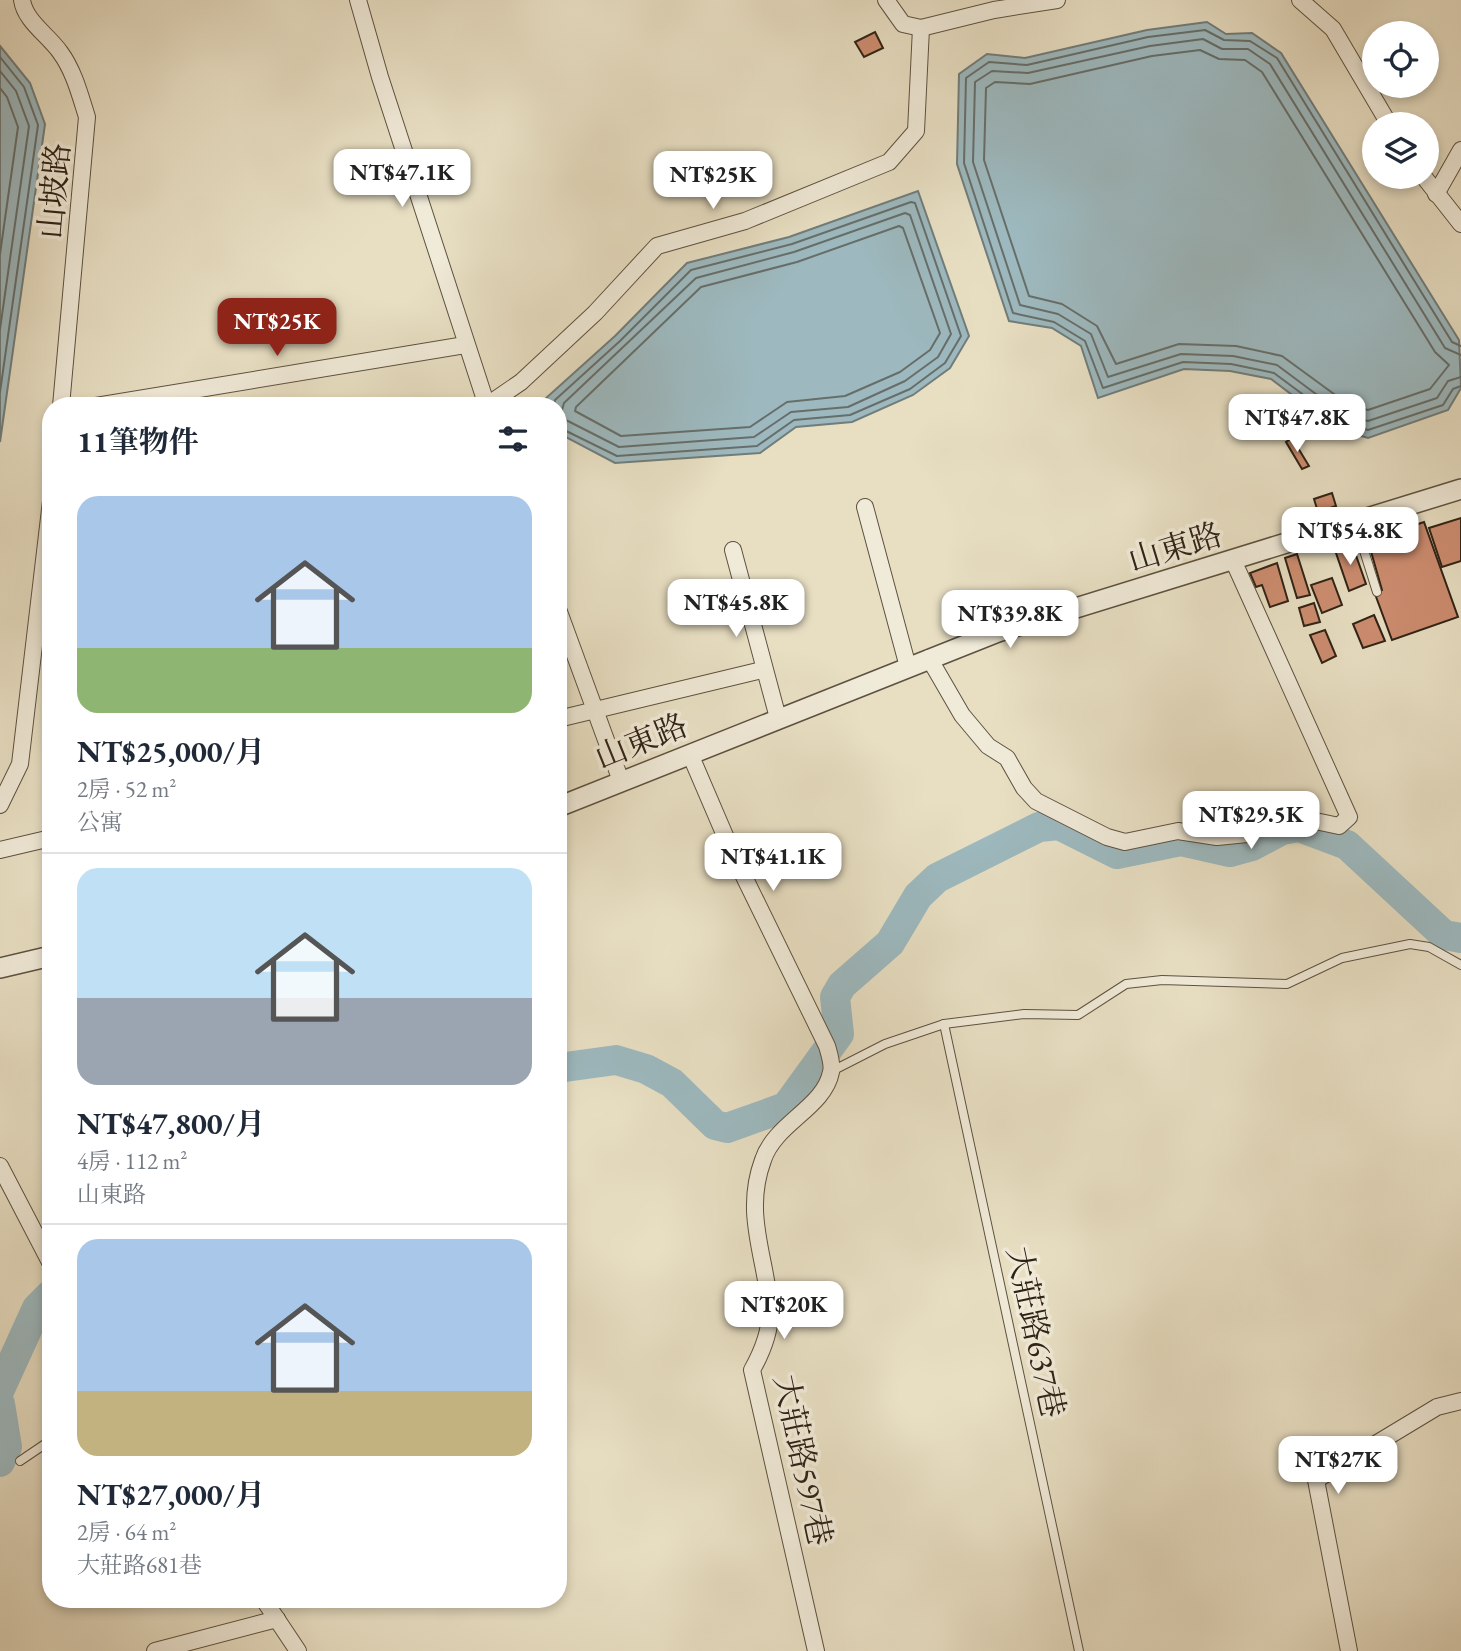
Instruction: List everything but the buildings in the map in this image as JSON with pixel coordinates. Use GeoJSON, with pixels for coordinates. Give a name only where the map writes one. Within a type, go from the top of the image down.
{"type":"FeatureCollection","features":[{"type":"Feature","properties":{"kind":"street","name":"山坡路"},"geometry":{"type":"LineString","coordinates":[[22,0],[23,10],[62,53],[76,81],[87,117],[62,397]]}},
{"type":"Feature","properties":{"kind":"street"},"geometry":{"type":"LineString","coordinates":[[358,0],[380,77],[483,397]]}},
{"type":"Feature","properties":{"kind":"street"},"geometry":{"type":"LineString","coordinates":[[886,0],[903,24],[921,28],[994,10],[1057,0]]}},
{"type":"Feature","properties":{"kind":"street"},"geometry":{"type":"LineString","coordinates":[[1300,0],[1333,29],[1382,112]]}},
{"type":"Feature","properties":{"kind":"street"},"geometry":{"type":"LineString","coordinates":[[500,397],[522,382],[586,322],[657,246],[745,221],[889,162],[916,131],[921,28]]}},
{"type":"Feature","properties":{"kind":"street"},"geometry":{"type":"LineString","coordinates":[[1436,194],[1461,150]]}},
{"type":"Feature","properties":{"kind":"street"},"geometry":{"type":"LineString","coordinates":[[1432,189],[1461,224]]}},
{"type":"Feature","properties":{"kind":"street"},"geometry":{"type":"LineString","coordinates":[[150,397],[465,345]]}},
{"type":"Feature","properties":{"kind":"street","name":"山東路"},"geometry":{"type":"LineString","coordinates":[[567,803],[998,632],[1461,489]]}},
{"type":"Feature","properties":{"kind":"street"},"geometry":{"type":"LineString","coordinates":[[865,507],[908,667]]}},
{"type":"Feature","properties":{"kind":"street"},"geometry":{"type":"LineString","coordinates":[[733,550],[762,670],[778,719]]}},
{"type":"Feature","properties":{"kind":"street"},"geometry":{"type":"LineString","coordinates":[[929,658],[962,715],[988,746],[1007,758],[1024,788],[1036,801],[1107,837],[1125,842],[1178,831],[1217,837],[1247,834],[1267,820],[1287,815],[1339,826],[1349,817],[1233,560]]}},
{"type":"Feature","properties":{"kind":"street"},"geometry":{"type":"LineString","coordinates":[[0,805],[20,764],[42,577]]}},
{"type":"Feature","properties":{"kind":"street"},"geometry":{"type":"LineString","coordinates":[[567,634],[621,782]]}},
{"type":"Feature","properties":{"kind":"street"},"geometry":{"type":"LineString","coordinates":[[567,717],[762,670]]}},
{"type":"Feature","properties":{"kind":"street"},"geometry":{"type":"LineString","coordinates":[[690,754],[732,852],[830,1058]]}},
{"type":"Feature","properties":{"kind":"street"},"geometry":{"type":"LineString","coordinates":[[0,850],[42,840]]}},
{"type":"Feature","properties":{"kind":"street"},"geometry":{"type":"LineString","coordinates":[[0,968],[42,958]]}},
{"type":"Feature","properties":{"kind":"street","name":"大莊路597巷"},"geometry":{"type":"LineString","coordinates":[[816,1651],[752,1370],[768,1332],[770,1309],[758,1249],[755,1200],[762,1161],[774,1137],[820,1095],[830,1058]]}},
{"type":"Feature","properties":{"kind":"street"},"geometry":{"type":"LineString","coordinates":[[0,1166],[42,1248]]}},
{"type":"Feature","properties":{"kind":"street"},"geometry":{"type":"LineString","coordinates":[[1349,1651],[1316,1480],[1437,1407],[1461,1401]]}},
{"type":"Feature","properties":{"kind":"street"},"geometry":{"type":"LineString","coordinates":[[269,1608],[298,1651]]}},
{"type":"Feature","properties":{"kind":"street"},"geometry":{"type":"LineString","coordinates":[[155,1651],[277,1619]]}},
{"type":"Feature","properties":{"kind":"lane"},"geometry":{"type":"LineString","coordinates":[[1354,522],[1377,592]]}},
{"type":"Feature","properties":{"kind":"lane"},"geometry":{"type":"LineString","coordinates":[[830,1058],[884,1045],[944,1024],[1024,1014],[1078,1015],[1126,984],[1162,980],[1287,984],[1342,958],[1410,944],[1429,947],[1461,965]]}},
{"type":"Feature","properties":{"kind":"lane","name":"大莊路637巷"},"geometry":{"type":"LineString","coordinates":[[944,1024],[1079,1651]]}},
{"type":"Feature","properties":{"kind":"lane"},"geometry":{"type":"LineString","coordinates":[[20,1461],[42,1446]]}},
{"type":"Feature","properties":{"kind":"water"},"geometry":{"type":"Polygon","coordinates":[[[1207,22],[1226,34],[1252,33],[1281,53],[1362,184],[1362,189],[1365,189],[1459,340],[1461,388],[1448,410],[1368,438],[1337,429],[1271,379],[1230,371],[1184,369],[1098,398],[1081,346],[1052,328],[1009,321],[957,164],[959,74],[987,54],[1025,58],[1147,30],[1207,22]]]}},
{"type":"Feature","properties":{"kind":"water"},"geometry":{"type":"Polygon","coordinates":[[[0,46],[30,83],[45,124],[0,442],[0,46]]]}},
{"type":"Feature","properties":{"kind":"water"},"geometry":{"type":"Polygon","coordinates":[[[918,191],[969,336],[950,368],[913,395],[852,422],[796,427],[760,453],[615,463],[567,438],[567,397],[547,397],[615,336],[687,263],[789,237],[918,191]]]}},
{"type":"Feature","properties":{"kind":"waterway"},"geometry":{"type":"LineString","coordinates":[[567,1067],[616,1060],[646,1069],[672,1083],[715,1125],[727,1128],[786,1107],[839,1034],[835,997],[842,985],[890,943],[918,896],[937,878],[1039,827],[1059,825],[1117,854],[1181,841],[1230,852],[1252,846],[1282,830],[1299,827],[1347,845],[1444,935],[1461,938]]}},
{"type":"Feature","properties":{"kind":"waterway"},"geometry":{"type":"LineString","coordinates":[[0,1389],[37,1308],[42,1303]]}},
{"type":"Feature","properties":{"kind":"waterway"},"geometry":{"type":"LineString","coordinates":[[0,1404],[7,1447],[0,1462]]}}]}
